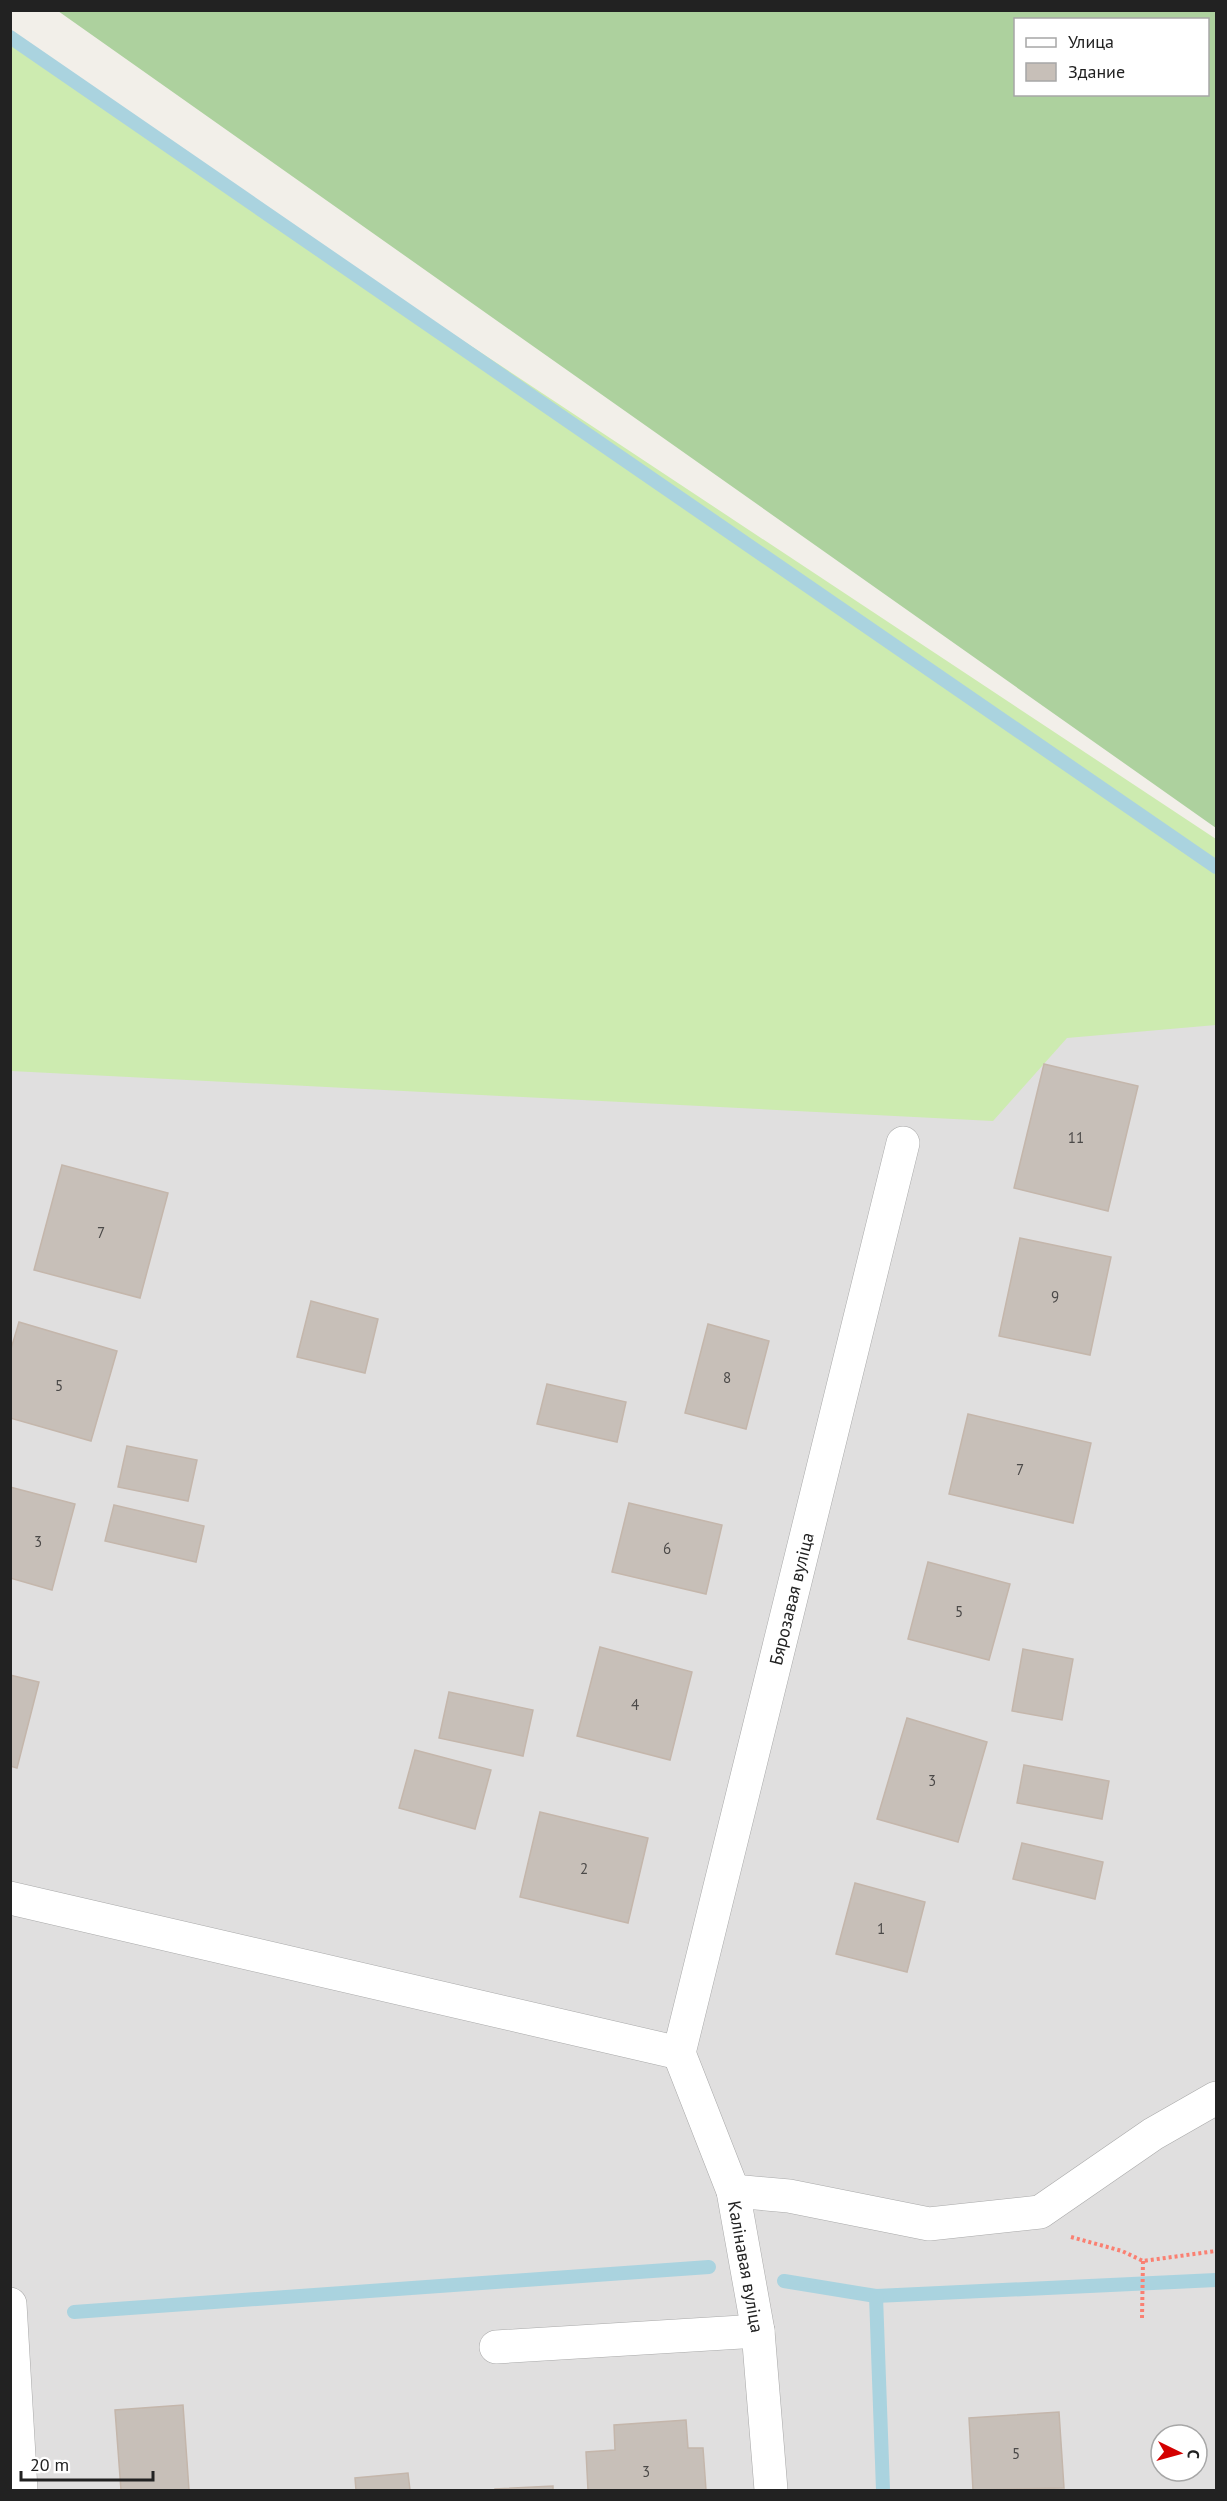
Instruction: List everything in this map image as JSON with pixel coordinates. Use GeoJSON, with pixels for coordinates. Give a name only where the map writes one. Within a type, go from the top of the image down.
{"type":"FeatureCollection","features":[{"type":"Feature","properties":{"kind":"street","name":"Бярозавая вуліца"},"geometry":{"type":"LineString","coordinates":[[679,2054],[903,1143]]}},
{"type":"Feature","properties":{"kind":"street"},"geometry":{"type":"LineString","coordinates":[[10,1898],[679,2054]]}},
{"type":"Feature","properties":{"kind":"street","name":"Калінавая вуліца"},"geometry":{"type":"LineString","coordinates":[[679,2054],[733,2191],[758,2331],[771,2490]]}},
{"type":"Feature","properties":{"kind":"street"},"geometry":{"type":"LineString","coordinates":[[733,2191],[789,2196],[929,2224],[1040,2212],[1153,2134],[1216,2098]]}},
{"type":"Feature","properties":{"kind":"street"},"geometry":{"type":"LineString","coordinates":[[10,2304],[21,2490]]}},
{"type":"Feature","properties":{"kind":"street"},"geometry":{"type":"LineString","coordinates":[[496,2347],[758,2331]]}},
{"type":"Feature","properties":{"kind":"path"},"geometry":{"type":"LineString","coordinates":[[1040,2212],[1074,2240],[1122,2252],[1143,2261],[1216,2251]]}},
{"type":"Feature","properties":{"kind":"path"},"geometry":{"type":"LineString","coordinates":[[1142,2318],[1143,2261]]}},
{"type":"Feature","properties":{"kind":"shaded area"},"geometry":{"type":"Polygon","coordinates":[[[11,1002],[1216,1007],[1216,2490],[11,2490],[11,1002]]]}},
{"type":"Feature","properties":{"kind":"green space"},"geometry":{"type":"Polygon","coordinates":[[[58,11],[1216,11],[1216,828],[58,11]]]}},
{"type":"Feature","properties":{"kind":"green space"},"geometry":{"type":"Polygon","coordinates":[[[10,41],[1216,839],[1216,1025],[1067,1038],[993,1121],[11,1071],[10,41]]]}},
{"type":"Feature","properties":{"kind":"building"},"geometry":{"type":"Polygon","coordinates":[[[1044,1064],[1138,1086],[1108,1211],[1014,1188],[1044,1064]]]}},
{"type":"Feature","properties":{"kind":"building"},"geometry":{"type":"Polygon","coordinates":[[[62,1165],[168,1193],[140,1298],[34,1270],[62,1165]]]}},
{"type":"Feature","properties":{"kind":"building"},"geometry":{"type":"Polygon","coordinates":[[[1020,1238],[1111,1257],[1090,1355],[999,1336],[1020,1238]]]}},
{"type":"Feature","properties":{"kind":"building"},"geometry":{"type":"Polygon","coordinates":[[[311,1301],[378,1319],[365,1373],[297,1357],[311,1301]]]}},
{"type":"Feature","properties":{"kind":"building"},"geometry":{"type":"Polygon","coordinates":[[[19,1322],[117,1351],[91,1441],[10,1418],[10,1352],[19,1322]]]}},
{"type":"Feature","properties":{"kind":"building"},"geometry":{"type":"Polygon","coordinates":[[[708,1324],[769,1341],[746,1429],[685,1413],[708,1324]]]}},
{"type":"Feature","properties":{"kind":"building"},"geometry":{"type":"Polygon","coordinates":[[[547,1384],[626,1402],[617,1442],[537,1424],[547,1384]]]}},
{"type":"Feature","properties":{"kind":"building"},"geometry":{"type":"Polygon","coordinates":[[[968,1414],[1091,1443],[1073,1523],[949,1494],[968,1414]]]}},
{"type":"Feature","properties":{"kind":"building"},"geometry":{"type":"Polygon","coordinates":[[[127,1446],[197,1460],[188,1501],[118,1487],[127,1446]]]}},
{"type":"Feature","properties":{"kind":"building"},"geometry":{"type":"Polygon","coordinates":[[[10,1487],[75,1504],[52,1590],[10,1578],[10,1487]]]}},
{"type":"Feature","properties":{"kind":"building"},"geometry":{"type":"Polygon","coordinates":[[[629,1503],[722,1525],[706,1594],[612,1572],[629,1503]]]}},
{"type":"Feature","properties":{"kind":"building"},"geometry":{"type":"Polygon","coordinates":[[[114,1505],[204,1526],[196,1562],[105,1541],[114,1505]]]}},
{"type":"Feature","properties":{"kind":"building"},"geometry":{"type":"Polygon","coordinates":[[[928,1562],[1010,1584],[989,1660],[908,1639],[928,1562]]]}},
{"type":"Feature","properties":{"kind":"building"},"geometry":{"type":"Polygon","coordinates":[[[600,1647],[692,1672],[670,1760],[577,1736],[600,1647]]]}},
{"type":"Feature","properties":{"kind":"building"},"geometry":{"type":"Polygon","coordinates":[[[1023,1649],[1073,1659],[1062,1720],[1012,1711],[1023,1649]]]}},
{"type":"Feature","properties":{"kind":"building"},"geometry":{"type":"Polygon","coordinates":[[[10,1675],[39,1682],[17,1768],[10,1766],[10,1675]]]}},
{"type":"Feature","properties":{"kind":"building"},"geometry":{"type":"Polygon","coordinates":[[[449,1692],[533,1710],[523,1756],[439,1738],[449,1692]]]}},
{"type":"Feature","properties":{"kind":"building"},"geometry":{"type":"Polygon","coordinates":[[[907,1718],[987,1742],[958,1842],[877,1819],[907,1718]]]}},
{"type":"Feature","properties":{"kind":"building"},"geometry":{"type":"Polygon","coordinates":[[[415,1750],[491,1770],[475,1829],[399,1808],[415,1750]]]}},
{"type":"Feature","properties":{"kind":"building"},"geometry":{"type":"Polygon","coordinates":[[[1024,1765],[1109,1781],[1102,1819],[1017,1803],[1024,1765]]]}},
{"type":"Feature","properties":{"kind":"building"},"geometry":{"type":"Polygon","coordinates":[[[540,1812],[648,1838],[628,1923],[520,1897],[540,1812]]]}},
{"type":"Feature","properties":{"kind":"building"},"geometry":{"type":"Polygon","coordinates":[[[1022,1843],[1103,1862],[1095,1899],[1013,1879],[1022,1843]]]}},
{"type":"Feature","properties":{"kind":"building"},"geometry":{"type":"Polygon","coordinates":[[[855,1883],[925,1902],[907,1972],[836,1954],[855,1883]]]}},
{"type":"Feature","properties":{"kind":"building"},"geometry":{"type":"Polygon","coordinates":[[[183,2405],[189,2490],[121,2490],[115,2410],[183,2405]]]}},
{"type":"Feature","properties":{"kind":"building"},"geometry":{"type":"Polygon","coordinates":[[[1059,2412],[1064,2488],[973,2490],[969,2418],[1059,2412]]]}},
{"type":"Feature","properties":{"kind":"building"},"geometry":{"type":"Polygon","coordinates":[[[686,2420],[688,2448],[703,2448],[706,2490],[588,2490],[586,2452],[615,2450],[614,2425],[686,2420]]]}},
{"type":"Feature","properties":{"kind":"building"},"geometry":{"type":"Polygon","coordinates":[[[408,2473],[410,2490],[356,2490],[355,2478],[408,2473]]]}},
{"type":"Feature","properties":{"kind":"building"},"geometry":{"type":"Polygon","coordinates":[[[553,2486],[553,2490],[495,2490],[495,2489],[553,2486]]]}},
{"type":"Feature","properties":{"kind":"waterway"},"geometry":{"type":"LineString","coordinates":[[10,37],[1216,867]]}},
{"type":"Feature","properties":{"kind":"waterway"},"geometry":{"type":"LineString","coordinates":[[74,2312],[709,2267]]}},
{"type":"Feature","properties":{"kind":"waterway"},"geometry":{"type":"LineString","coordinates":[[784,2281],[876,2296],[1216,2280]]}},
{"type":"Feature","properties":{"kind":"waterway"},"geometry":{"type":"LineString","coordinates":[[876,2296],[883,2490]]}}]}
